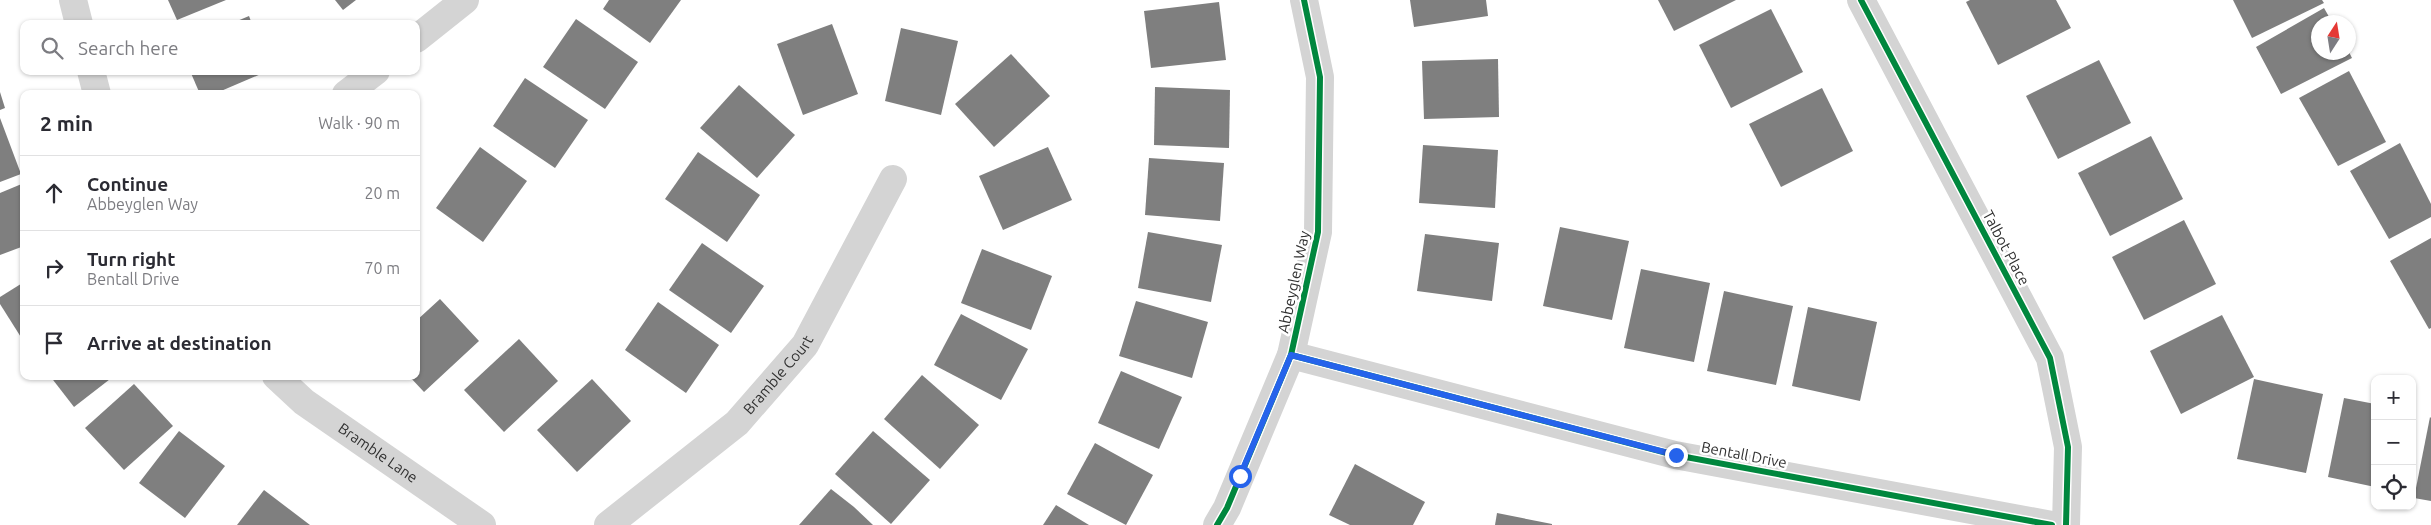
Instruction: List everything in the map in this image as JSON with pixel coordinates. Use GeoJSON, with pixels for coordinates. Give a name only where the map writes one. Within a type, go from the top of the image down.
{"type":"FeatureCollection","features":[{"type":"Feature","properties":{"kind":"street"},"geometry":{"type":"LineString","coordinates":[[73,0],[78,20]]}},
{"type":"Feature","properties":{"kind":"street"},"geometry":{"type":"LineString","coordinates":[[420,36],[465,0]]}},
{"type":"Feature","properties":{"kind":"street","name":"Abbeyglen Way"},"geometry":{"type":"LineString","coordinates":[[1216,525],[1227,508],[1291,355],[1318,232],[1320,77],[1304,0]]}},
{"type":"Feature","properties":{"kind":"street","name":"Talbot Place"},"geometry":{"type":"LineString","coordinates":[[1861,0],[2050,358],[2068,447],[2066,525]]}},
{"type":"Feature","properties":{"kind":"street"},"geometry":{"type":"LineString","coordinates":[[92,75],[96,90]]}},
{"type":"Feature","properties":{"kind":"street"},"geometry":{"type":"LineString","coordinates":[[351,90],[371,75]]}},
{"type":"Feature","properties":{"kind":"street","name":"Bramble Court"},"geometry":{"type":"LineString","coordinates":[[608,525],[737,423],[805,345],[893,179]]}},
{"type":"Feature","properties":{"kind":"street","name":"Bentall Drive"},"geometry":{"type":"LineString","coordinates":[[1291,355],[1676,455],[2052,525]]}},
{"type":"Feature","properties":{"kind":"street","name":"Bramble Lane"},"geometry":{"type":"LineString","coordinates":[[280,380],[304,402],[482,525]]}},
{"type":"Feature","properties":{"kind":"building"},"geometry":{"type":"Polygon","coordinates":[[[168,0],[226,0],[177,20],[168,0]]]}},
{"type":"Feature","properties":{"kind":"building"},"geometry":{"type":"Polygon","coordinates":[[[335,0],[356,0],[343,10],[335,0]]]}},
{"type":"Feature","properties":{"kind":"building"},"geometry":{"type":"Polygon","coordinates":[[[609,0],[681,0],[650,43],[603,9],[609,0]]]}},
{"type":"Feature","properties":{"kind":"building"},"geometry":{"type":"Polygon","coordinates":[[[1410,0],[1486,0],[1488,16],[1414,27],[1410,0]]]}},
{"type":"Feature","properties":{"kind":"building"},"geometry":{"type":"Polygon","coordinates":[[[1658,0],[1736,0],[1674,31],[1658,0]]]}},
{"type":"Feature","properties":{"kind":"building"},"geometry":{"type":"Polygon","coordinates":[[[1970,0],[2056,0],[2071,28],[1998,65],[1966,2],[1970,0]]]}},
{"type":"Feature","properties":{"kind":"building"},"geometry":{"type":"Polygon","coordinates":[[[2233,0],[2322,0],[2324,3],[2252,38],[2233,0]]]}},
{"type":"Feature","properties":{"kind":"building"},"geometry":{"type":"Polygon","coordinates":[[[1219,2],[1226,60],[1151,68],[1144,11],[1219,2]]]}},
{"type":"Feature","properties":{"kind":"building"},"geometry":{"type":"Polygon","coordinates":[[[2324,8],[2328,15],[2312,15],[2324,8]]]}},
{"type":"Feature","properties":{"kind":"building"},"geometry":{"type":"Polygon","coordinates":[[[1771,9],[1803,72],[1731,108],[1699,45],[1771,9]]]}},
{"type":"Feature","properties":{"kind":"building"},"geometry":{"type":"Polygon","coordinates":[[[2311,15],[2311,60],[2348,60],[2281,94],[2256,47],[2311,15]]]}},
{"type":"Feature","properties":{"kind":"building"},"geometry":{"type":"Polygon","coordinates":[[[249,16],[250,20],[240,20],[249,16]]]}},
{"type":"Feature","properties":{"kind":"building"},"geometry":{"type":"Polygon","coordinates":[[[576,19],[638,62],[605,109],[543,67],[576,19]]]}},
{"type":"Feature","properties":{"kind":"building"},"geometry":{"type":"Polygon","coordinates":[[[832,24],[858,94],[803,115],[777,44],[832,24]]]}},
{"type":"Feature","properties":{"kind":"building"},"geometry":{"type":"Polygon","coordinates":[[[901,28],[958,41],[941,115],[885,101],[901,28]]]}},
{"type":"Feature","properties":{"kind":"building"},"geometry":{"type":"Polygon","coordinates":[[[1011,54],[1050,96],[994,147],[955,104],[1011,54]]]}},
{"type":"Feature","properties":{"kind":"building"},"geometry":{"type":"Polygon","coordinates":[[[1498,59],[1499,117],[1424,119],[1422,61],[1498,59]]]}},
{"type":"Feature","properties":{"kind":"building"},"geometry":{"type":"Polygon","coordinates":[[[2099,60],[2131,123],[2058,159],[2026,96],[2099,60]]]}},
{"type":"Feature","properties":{"kind":"building"},"geometry":{"type":"Polygon","coordinates":[[[2349,71],[2386,142],[2338,166],[2299,98],[2349,71]]]}},
{"type":"Feature","properties":{"kind":"building"},"geometry":{"type":"Polygon","coordinates":[[[192,75],[259,75],[223,90],[198,90],[192,75]]]}},
{"type":"Feature","properties":{"kind":"building"},"geometry":{"type":"Polygon","coordinates":[[[525,78],[588,120],[555,168],[493,126],[525,78]]]}},
{"type":"Feature","properties":{"kind":"building"},"geometry":{"type":"Polygon","coordinates":[[[739,85],[795,135],[757,178],[700,128],[739,85]]]}},
{"type":"Feature","properties":{"kind":"building"},"geometry":{"type":"Polygon","coordinates":[[[1155,87],[1230,90],[1229,148],[1154,145],[1155,87]]]}},
{"type":"Feature","properties":{"kind":"building"},"geometry":{"type":"Polygon","coordinates":[[[1822,88],[1853,151],[1781,187],[1749,124],[1822,88]]]}},
{"type":"Feature","properties":{"kind":"building"},"geometry":{"type":"Polygon","coordinates":[[[0,92],[5,108],[0,110],[0,92]]]}},
{"type":"Feature","properties":{"kind":"building"},"geometry":{"type":"Polygon","coordinates":[[[0,118],[20,174],[0,182],[0,118]]]}},
{"type":"Feature","properties":{"kind":"building"},"geometry":{"type":"Polygon","coordinates":[[[2151,136],[2183,199],[2110,236],[2078,173],[2151,136]]]}},
{"type":"Feature","properties":{"kind":"building"},"geometry":{"type":"Polygon","coordinates":[[[2400,143],[2431,204],[2431,217],[2389,239],[2350,171],[2400,143]]]}},
{"type":"Feature","properties":{"kind":"building"},"geometry":{"type":"Polygon","coordinates":[[[1423,145],[1498,150],[1495,208],[1419,203],[1423,145]]]}},
{"type":"Feature","properties":{"kind":"building"},"geometry":{"type":"Polygon","coordinates":[[[480,147],[527,181],[483,242],[436,208],[480,147]]]}},
{"type":"Feature","properties":{"kind":"building"},"geometry":{"type":"Polygon","coordinates":[[[1048,147],[1072,200],[1003,230],[979,176],[1048,147]]]}},
{"type":"Feature","properties":{"kind":"building"},"geometry":{"type":"Polygon","coordinates":[[[698,152],[760,195],[727,242],[665,199],[698,152]]]}},
{"type":"Feature","properties":{"kind":"building"},"geometry":{"type":"Polygon","coordinates":[[[1149,158],[1224,163],[1220,221],[1145,215],[1149,158]]]}},
{"type":"Feature","properties":{"kind":"building"},"geometry":{"type":"Polygon","coordinates":[[[20,185],[20,248],[0,255],[0,193],[20,185]]]}},
{"type":"Feature","properties":{"kind":"building"},"geometry":{"type":"Polygon","coordinates":[[[2184,220],[2216,284],[2144,320],[2112,257],[2184,220]]]}},
{"type":"Feature","properties":{"kind":"building"},"geometry":{"type":"Polygon","coordinates":[[[1560,227],[1629,241],[1612,320],[1543,306],[1560,227]]]}},
{"type":"Feature","properties":{"kind":"building"},"geometry":{"type":"Polygon","coordinates":[[[1148,232],[1222,245],[1211,302],[1138,288],[1148,232]]]}},
{"type":"Feature","properties":{"kind":"building"},"geometry":{"type":"Polygon","coordinates":[[[1425,234],[1499,243],[1492,301],[1417,291],[1425,234]]]}},
{"type":"Feature","properties":{"kind":"building"},"geometry":{"type":"Polygon","coordinates":[[[2431,238],[2431,328],[2429,329],[2390,261],[2431,238]]]}},
{"type":"Feature","properties":{"kind":"building"},"geometry":{"type":"Polygon","coordinates":[[[702,243],[764,286],[731,333],[669,290],[702,243]]]}},
{"type":"Feature","properties":{"kind":"building"},"geometry":{"type":"Polygon","coordinates":[[[982,249],[1052,276],[1031,330],[961,303],[982,249]]]}},
{"type":"Feature","properties":{"kind":"building"},"geometry":{"type":"Polygon","coordinates":[[[1641,269],[1710,283],[1694,362],[1624,348],[1641,269]]]}},
{"type":"Feature","properties":{"kind":"building"},"geometry":{"type":"Polygon","coordinates":[[[20,284],[20,336],[0,304],[0,297],[20,284]]]}},
{"type":"Feature","properties":{"kind":"building"},"geometry":{"type":"Polygon","coordinates":[[[1724,291],[1793,306],[1776,385],[1707,371],[1724,291]]]}},
{"type":"Feature","properties":{"kind":"building"},"geometry":{"type":"Polygon","coordinates":[[[440,299],[479,341],[424,392],[413,380],[420,380],[420,317],[440,299]]]}},
{"type":"Feature","properties":{"kind":"building"},"geometry":{"type":"Polygon","coordinates":[[[1136,301],[1208,322],[1192,378],[1119,356],[1136,301]]]}},
{"type":"Feature","properties":{"kind":"building"},"geometry":{"type":"Polygon","coordinates":[[[658,302],[719,345],[686,393],[625,350],[658,302]]]}},
{"type":"Feature","properties":{"kind":"building"},"geometry":{"type":"Polygon","coordinates":[[[1808,307],[1877,322],[1860,401],[1792,386],[1808,307]]]}},
{"type":"Feature","properties":{"kind":"building"},"geometry":{"type":"Polygon","coordinates":[[[961,314],[1028,349],[1001,400],[934,365],[961,314]]]}},
{"type":"Feature","properties":{"kind":"building"},"geometry":{"type":"Polygon","coordinates":[[[2222,315],[2254,377],[2181,414],[2150,351],[2222,315]]]}},
{"type":"Feature","properties":{"kind":"building"},"geometry":{"type":"Polygon","coordinates":[[[519,339],[558,381],[504,432],[464,390],[519,339]]]}},
{"type":"Feature","properties":{"kind":"building"},"geometry":{"type":"Polygon","coordinates":[[[1121,371],[1182,397],[1159,449],[1098,423],[1121,371]]]}},
{"type":"Feature","properties":{"kind":"building"},"geometry":{"type":"Polygon","coordinates":[[[922,375],[979,425],[940,469],[884,419],[922,375]]]}},
{"type":"Feature","properties":{"kind":"building"},"geometry":{"type":"Polygon","coordinates":[[[592,379],[631,421],[577,472],[537,430],[592,379]]]}},
{"type":"Feature","properties":{"kind":"building"},"geometry":{"type":"Polygon","coordinates":[[[2254,379],[2323,394],[2306,473],[2237,459],[2254,379]]]}},
{"type":"Feature","properties":{"kind":"building"},"geometry":{"type":"Polygon","coordinates":[[[53,380],[109,380],[74,407],[53,380]]]}},
{"type":"Feature","properties":{"kind":"building"},"geometry":{"type":"Polygon","coordinates":[[[134,384],[173,426],[124,470],[85,428],[134,384]]]}},
{"type":"Feature","properties":{"kind":"building"},"geometry":{"type":"Polygon","coordinates":[[[2344,398],[2371,403],[2371,486],[2328,477],[2344,398]]]}},
{"type":"Feature","properties":{"kind":"building"},"geometry":{"type":"Polygon","coordinates":[[[2430,417],[2431,501],[2416,498],[2416,488],[2430,417]]]}},
{"type":"Feature","properties":{"kind":"building"},"geometry":{"type":"Polygon","coordinates":[[[179,431],[225,466],[185,518],[139,483],[179,431]]]}},
{"type":"Feature","properties":{"kind":"building"},"geometry":{"type":"Polygon","coordinates":[[[873,431],[930,480],[891,524],[835,474],[873,431]]]}},
{"type":"Feature","properties":{"kind":"building"},"geometry":{"type":"Polygon","coordinates":[[[1095,443],[1153,475],[1126,525],[1067,494],[1095,443]]]}},
{"type":"Feature","properties":{"kind":"building"},"geometry":{"type":"Polygon","coordinates":[[[1355,464],[1425,502],[1413,525],[1350,525],[1329,515],[1355,464]]]}},
{"type":"Feature","properties":{"kind":"building"},"geometry":{"type":"Polygon","coordinates":[[[831,489],[854,507],[873,525],[799,525],[831,489]]]}},
{"type":"Feature","properties":{"kind":"building"},"geometry":{"type":"Polygon","coordinates":[[[264,490],[310,525],[237,525],[264,490]]]}},
{"type":"Feature","properties":{"kind":"building"},"geometry":{"type":"Polygon","coordinates":[[[1056,505],[1089,525],[1043,525],[1056,505]]]}},
{"type":"Feature","properties":{"kind":"building"},"geometry":{"type":"Polygon","coordinates":[[[1497,513],[1552,524],[1552,525],[1495,525],[1497,513]]]}},
{"type":"Feature","properties":{"kind":"cycle path"},"geometry":{"type":"LineString","coordinates":[[1217,525],[1227,508],[1291,355],[1318,232],[1320,77],[1304,0]]}},
{"type":"Feature","properties":{"kind":"cycle path"},"geometry":{"type":"LineString","coordinates":[[1861,0],[2050,358],[2068,447],[2066,525]]}},
{"type":"Feature","properties":{"kind":"cycle path"},"geometry":{"type":"LineString","coordinates":[[1291,355],[1675,455],[2052,525]]}},
{"type":"Feature","properties":{"kind":"route"},"geometry":{"type":"LineString","coordinates":[[1240,476],[1291,355],[1676,455]]}}]}
